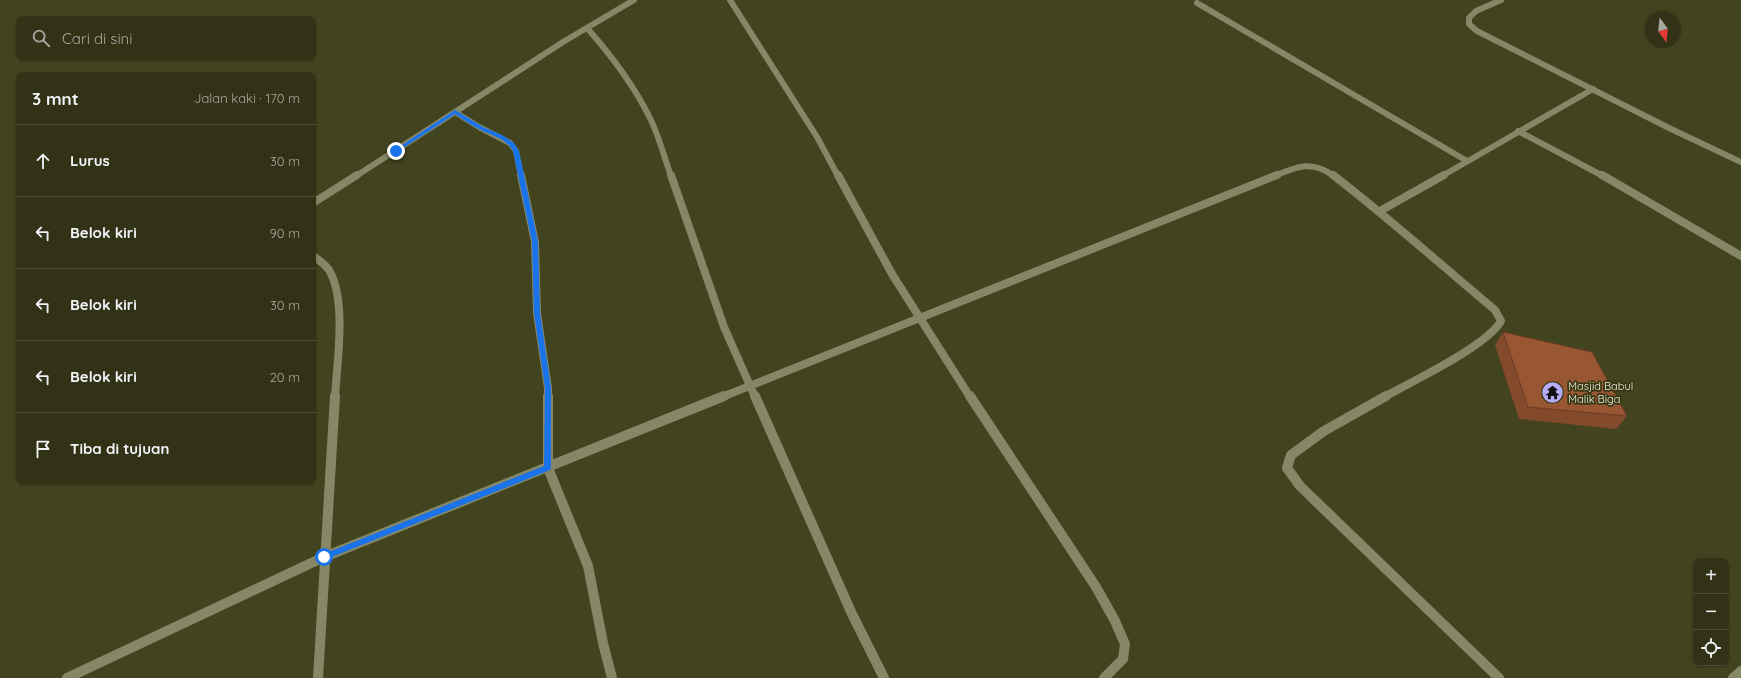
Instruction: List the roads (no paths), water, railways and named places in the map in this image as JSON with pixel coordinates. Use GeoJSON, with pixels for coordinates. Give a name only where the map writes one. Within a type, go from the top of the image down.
{"type":"FeatureCollection","features":[{"type":"Feature","properties":{"kind":"street"},"geometry":{"type":"LineString","coordinates":[[316,201],[587,28],[634,0]]}},
{"type":"Feature","properties":{"kind":"street"},"geometry":{"type":"LineString","coordinates":[[730,0],[817,137],[892,274],[982,416],[1096,587],[1115,620],[1125,644],[1123,660],[1104,678]]}},
{"type":"Feature","properties":{"kind":"street"},"geometry":{"type":"LineString","coordinates":[[1501,0],[1476,11],[1469,18],[1469,24],[1477,31],[1670,129],[1741,162]]}},
{"type":"Feature","properties":{"kind":"street"},"geometry":{"type":"LineString","coordinates":[[1197,3],[1467,161]]}},
{"type":"Feature","properties":{"kind":"street"},"geometry":{"type":"LineString","coordinates":[[587,28],[610,53],[629,81],[651,119],[724,327],[852,614],[884,678]]}},
{"type":"Feature","properties":{"kind":"street"},"geometry":{"type":"LineString","coordinates":[[1380,212],[1593,89]]}},
{"type":"Feature","properties":{"kind":"street"},"geometry":{"type":"LineString","coordinates":[[455,112],[481,128],[500,136],[512,144],[516,151],[535,242],[537,313],[548,388],[548,468],[588,566],[603,643],[612,678]]}},
{"type":"Feature","properties":{"kind":"street"},"geometry":{"type":"LineString","coordinates":[[1518,131],[1599,173],[1741,256]]}},
{"type":"Feature","properties":{"kind":"street"},"geometry":{"type":"LineString","coordinates":[[67,678],[85,674],[324,557],[1291,169],[1304,166],[1317,167],[1332,174],[1380,212],[1495,310],[1501,321],[1497,328],[1454,358],[1324,431],[1291,455],[1287,468],[1293,480],[1298,485],[1328,510],[1499,678]]}},
{"type":"Feature","properties":{"kind":"street"},"geometry":{"type":"LineString","coordinates":[[316,257],[322,260],[329,269],[335,282],[339,326],[332,459],[324,557],[318,678]]}},
{"type":"Feature","properties":{"kind":"street"},"geometry":{"type":"LineString","coordinates":[[1734,678],[1741,671]]}},
{"type":"Feature","properties":{"kind":"place","name":"Masjid Babul Malik Biga"},"geometry":{"type":"Point","coordinates":[1553,392]}}]}
